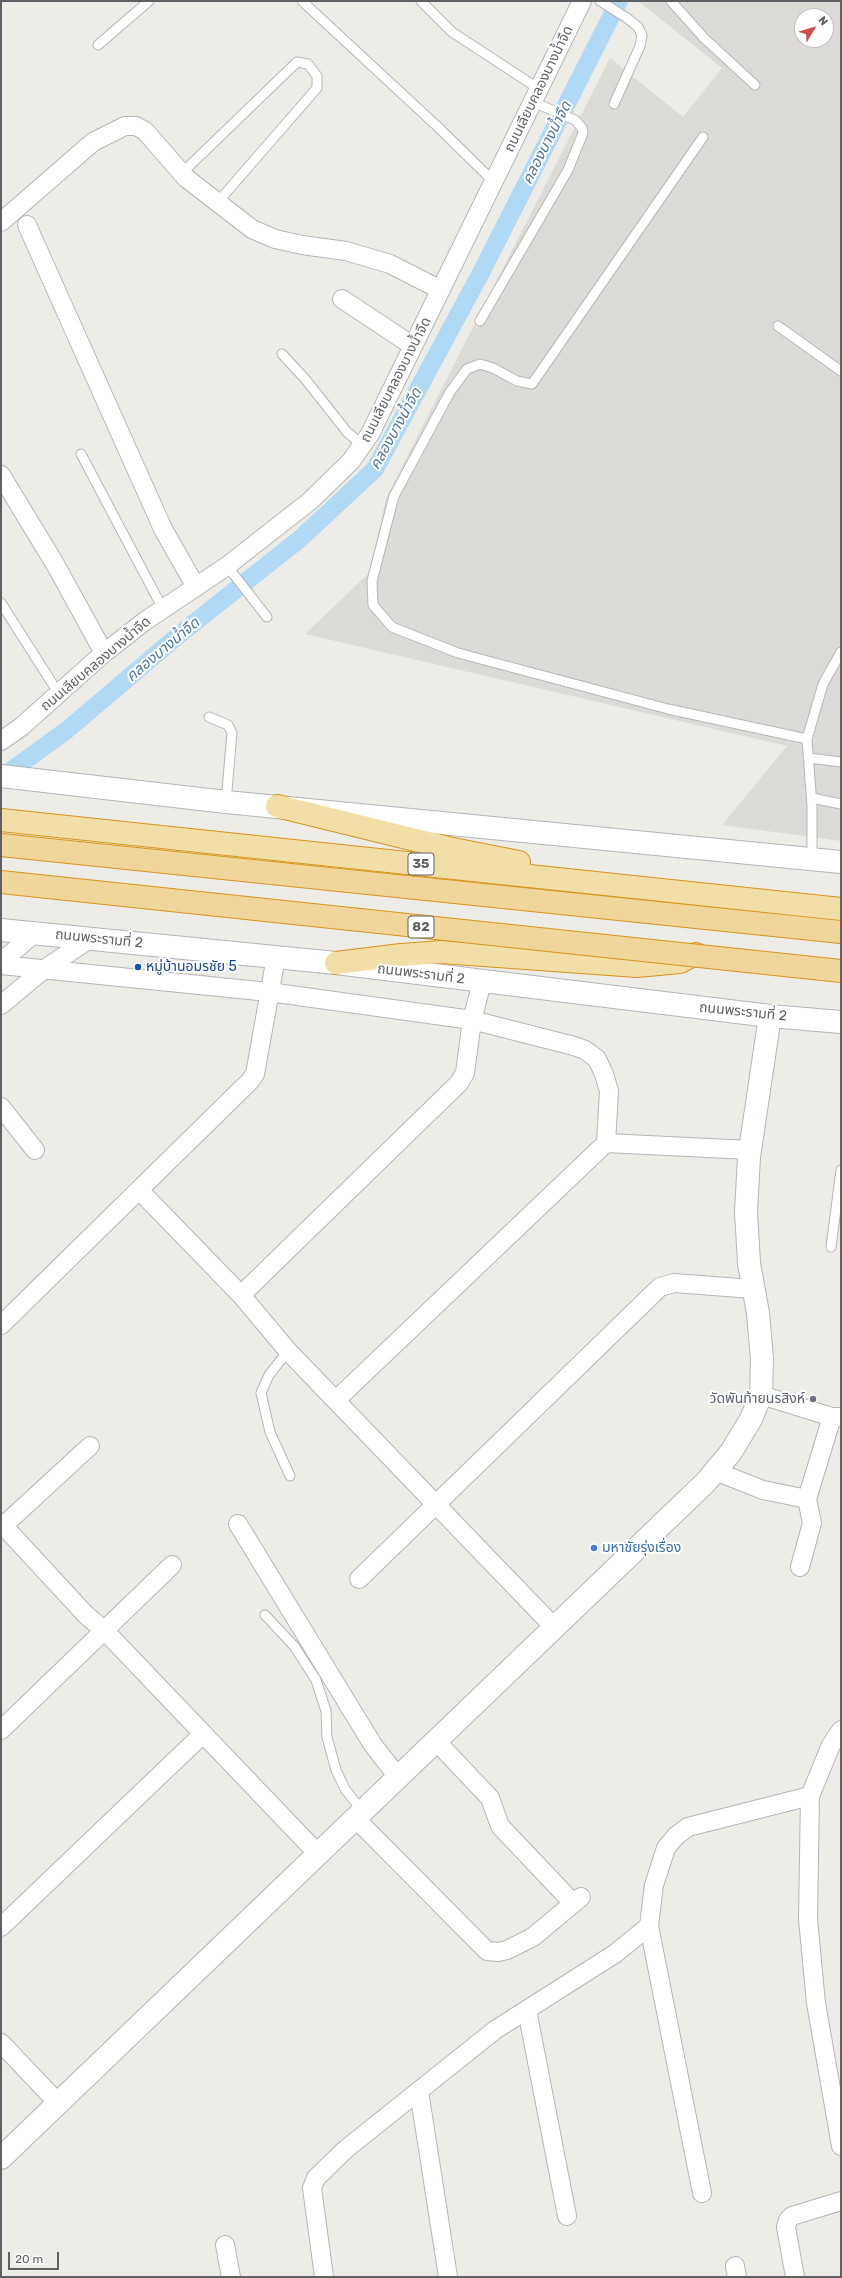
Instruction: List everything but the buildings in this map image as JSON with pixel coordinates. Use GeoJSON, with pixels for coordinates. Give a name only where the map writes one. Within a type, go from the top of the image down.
{"type":"FeatureCollection","features":[{"type":"Feature","properties":{"kind":"highway"},"geometry":{"type":"LineString","coordinates":[[277,806],[448,848],[694,894]]}},
{"type":"Feature","properties":{"kind":"highway","name":"35"},"geometry":{"type":"LineString","coordinates":[[1,820],[841,909]]}},
{"type":"Feature","properties":{"kind":"highway"},"geometry":{"type":"LineString","coordinates":[[1,845],[841,932]]}},
{"type":"Feature","properties":{"kind":"highway"},"geometry":{"type":"LineString","coordinates":[[1,877],[841,963]]}},
{"type":"Feature","properties":{"kind":"highway","name":"82"},"geometry":{"type":"LineString","coordinates":[[1,882],[841,971]]}},
{"type":"Feature","properties":{"kind":"highway"},"geometry":{"type":"LineString","coordinates":[[336,963],[401,955],[442,952],[637,966],[680,962],[690,958],[703,949]]}},
{"type":"Feature","properties":{"kind":"main road"},"geometry":{"type":"LineString","coordinates":[[1,776],[226,802],[841,862]]}},
{"type":"Feature","properties":{"kind":"main road","name":"ถนนพระรามที่ 2"},"geometry":{"type":"LineString","coordinates":[[1,930],[336,963],[770,1016],[841,1022]]}},
{"type":"Feature","properties":{"kind":"main road"},"geometry":{"type":"LineString","coordinates":[[1,2158],[554,1627],[714,1471],[730,1452],[751,1419],[761,1396],[762,1359],[759,1321],[753,1289],[746,1212],[750,1150],[770,1016]]}},
{"type":"Feature","properties":{"kind":"street","name":"ถนนเลียบคลองบางน้ำจืด"},"geometry":{"type":"LineString","coordinates":[[1,741],[21,727],[104,653],[163,609],[196,586],[231,572],[336,477],[363,446],[494,182],[540,99],[582,1]]}},
{"type":"Feature","properties":{"kind":"street"},"geometry":{"type":"LineString","coordinates":[[1,222],[93,142],[125,126],[136,126],[145,131],[182,173],[217,203],[252,229],[275,239],[302,245],[346,251],[390,264],[441,290]]}},
{"type":"Feature","properties":{"kind":"street"},"geometry":{"type":"LineString","coordinates":[[27,224],[163,529],[196,586]]}},
{"type":"Feature","properties":{"kind":"street"},"geometry":{"type":"LineString","coordinates":[[342,299],[413,346]]}},
{"type":"Feature","properties":{"kind":"street"},"geometry":{"type":"LineString","coordinates":[[1,475],[55,564],[104,653]]}},
{"type":"Feature","properties":{"kind":"street"},"geometry":{"type":"LineString","coordinates":[[1,962],[36,933]]}},
{"type":"Feature","properties":{"kind":"street"},"geometry":{"type":"LineString","coordinates":[[1,1005],[43,970],[91,938]]}},
{"type":"Feature","properties":{"kind":"street"},"geometry":{"type":"LineString","coordinates":[[1,1325],[140,1191],[250,1081],[255,1074],[276,957]]}},
{"type":"Feature","properties":{"kind":"street"},"geometry":{"type":"LineString","coordinates":[[1,965],[269,992],[472,1020],[580,1048],[597,1059],[604,1074],[609,1092],[606,1143],[336,1400]]}},
{"type":"Feature","properties":{"kind":"street"},"geometry":{"type":"LineString","coordinates":[[241,1296],[459,1083],[465,1072],[472,1020],[482,982]]}},
{"type":"Feature","properties":{"kind":"street"},"geometry":{"type":"LineString","coordinates":[[1,1107],[35,1150]]}},
{"type":"Feature","properties":{"kind":"street"},"geometry":{"type":"LineString","coordinates":[[606,1143],[750,1150]]}},
{"type":"Feature","properties":{"kind":"street"},"geometry":{"type":"LineString","coordinates":[[140,1191],[241,1296],[288,1351],[554,1627]]}},
{"type":"Feature","properties":{"kind":"street"},"geometry":{"type":"LineString","coordinates":[[359,1579],[660,1288],[674,1283],[753,1289]]}},
{"type":"Feature","properties":{"kind":"street"},"geometry":{"type":"LineString","coordinates":[[761,1396],[836,1417],[807,1499],[812,1523],[800,1566]]}},
{"type":"Feature","properties":{"kind":"street"},"geometry":{"type":"LineString","coordinates":[[90,1446],[2,1525],[86,1615],[105,1631],[318,1854]]}},
{"type":"Feature","properties":{"kind":"street"},"geometry":{"type":"LineString","coordinates":[[714,1471],[763,1490],[807,1499]]}},
{"type":"Feature","properties":{"kind":"street"},"geometry":{"type":"LineString","coordinates":[[238,1524],[373,1745],[398,1777]]}},
{"type":"Feature","properties":{"kind":"street"},"geometry":{"type":"LineString","coordinates":[[1,1730],[172,1565]]}},
{"type":"Feature","properties":{"kind":"street"},"geometry":{"type":"LineString","coordinates":[[841,1730],[832,1745],[810,1796],[808,1919],[816,2003],[841,2146]]}},
{"type":"Feature","properties":{"kind":"street"},"geometry":{"type":"LineString","coordinates":[[1,1927],[203,1734]]}},
{"type":"Feature","properties":{"kind":"street"},"geometry":{"type":"LineString","coordinates":[[359,1814],[487,1951],[498,1952],[507,1950],[533,1937],[577,1900],[500,1826],[490,1798],[436,1741]]}},
{"type":"Feature","properties":{"kind":"street"},"geometry":{"type":"LineString","coordinates":[[702,2194],[649,1926],[654,1885],[666,1848],[676,1836],[688,1827],[810,1796]]}},
{"type":"Feature","properties":{"kind":"street"},"geometry":{"type":"LineString","coordinates":[[324,2277],[312,2188],[316,2178],[346,2149],[495,2030],[616,1953],[649,1926]]}},
{"type":"Feature","properties":{"kind":"street"},"geometry":{"type":"LineString","coordinates":[[527,2010],[567,2216]]}},
{"type":"Feature","properties":{"kind":"street"},"geometry":{"type":"LineString","coordinates":[[1,2043],[58,2103]]}},
{"type":"Feature","properties":{"kind":"street"},"geometry":{"type":"LineString","coordinates":[[419,2091],[448,2277]]}},
{"type":"Feature","properties":{"kind":"street"},"geometry":{"type":"LineString","coordinates":[[795,2277],[786,2227],[788,2220],[792,2216],[841,2201]]}},
{"type":"Feature","properties":{"kind":"street"},"geometry":{"type":"LineString","coordinates":[[225,2245],[231,2277]]}},
{"type":"Feature","properties":{"kind":"lane"},"geometry":{"type":"LineString","coordinates":[[98,45],[149,1]]}},
{"type":"Feature","properties":{"kind":"lane"},"geometry":{"type":"LineString","coordinates":[[302,1],[439,128],[494,182]]}},
{"type":"Feature","properties":{"kind":"lane"},"geometry":{"type":"LineString","coordinates":[[421,1],[452,32],[540,99],[575,120],[582,128],[583,133],[568,170],[480,322]]}},
{"type":"Feature","properties":{"kind":"lane"},"geometry":{"type":"LineString","coordinates":[[600,1],[627,18],[638,27],[642,35],[640,46],[614,104]]}},
{"type":"Feature","properties":{"kind":"lane"},"geometry":{"type":"LineString","coordinates":[[671,1],[704,38],[755,85]]}},
{"type":"Feature","properties":{"kind":"lane"},"geometry":{"type":"LineString","coordinates":[[182,173],[297,62],[308,64],[317,76],[317,88],[217,203]]}},
{"type":"Feature","properties":{"kind":"lane"},"geometry":{"type":"LineString","coordinates":[[703,136],[532,384],[517,381],[493,368],[480,364],[467,369],[450,392],[394,496],[372,581],[373,605],[392,627],[458,653],[668,710],[807,739]]}},
{"type":"Feature","properties":{"kind":"lane"},"geometry":{"type":"LineString","coordinates":[[778,326],[841,371]]}},
{"type":"Feature","properties":{"kind":"lane"},"geometry":{"type":"LineString","coordinates":[[282,354],[306,380],[347,432],[363,446]]}},
{"type":"Feature","properties":{"kind":"lane"},"geometry":{"type":"LineString","coordinates":[[81,454],[163,609]]}},
{"type":"Feature","properties":{"kind":"lane"},"geometry":{"type":"LineString","coordinates":[[231,572],[267,617]]}},
{"type":"Feature","properties":{"kind":"lane"},"geometry":{"type":"LineString","coordinates":[[1,602],[59,694]]}},
{"type":"Feature","properties":{"kind":"lane"},"geometry":{"type":"LineString","coordinates":[[812,860],[812,798],[807,739],[823,684],[841,652]]}},
{"type":"Feature","properties":{"kind":"lane"},"geometry":{"type":"LineString","coordinates":[[209,717],[228,725],[232,733],[226,802]]}},
{"type":"Feature","properties":{"kind":"lane"},"geometry":{"type":"LineString","coordinates":[[809,758],[841,762]]}},
{"type":"Feature","properties":{"kind":"lane"},"geometry":{"type":"LineString","coordinates":[[812,798],[841,804]]}},
{"type":"Feature","properties":{"kind":"lane"},"geometry":{"type":"LineString","coordinates":[[831,1247],[841,1170]]}},
{"type":"Feature","properties":{"kind":"lane"},"geometry":{"type":"LineString","coordinates":[[288,1351],[269,1375],[261,1393],[270,1432],[290,1476]]}},
{"type":"Feature","properties":{"kind":"lane"},"geometry":{"type":"LineString","coordinates":[[265,1615],[294,1646],[316,1680],[326,1711],[327,1737],[336,1770],[359,1814]]}},
{"type":"Feature","properties":{"kind":"shaded area"},"geometry":{"type":"Polygon","coordinates":[[[638,1],[841,1],[841,841],[722,825],[787,746],[305,634],[369,573],[386,498],[610,58],[683,117],[722,68],[638,1]]]}},
{"type":"Feature","properties":{"kind":"waterway","name":"คลองบางน้ำจืด"},"geometry":{"type":"LineString","coordinates":[[1,778],[67,730],[180,634],[301,538],[375,469],[483,269],[619,1]]}},
{"type":"Feature","properties":{"kind":"place","name":"หมู่บ้านอมรชัย 5"},"geometry":{"type":"Point","coordinates":[138,967]}},
{"type":"Feature","properties":{"kind":"place","name":"วัดพันท้ายนรสิงห์"},"geometry":{"type":"Point","coordinates":[813,1399]}},
{"type":"Feature","properties":{"kind":"place","name":"มหาชัยรุ่งเรื่อง"},"geometry":{"type":"Point","coordinates":[594,1548]}}]}
